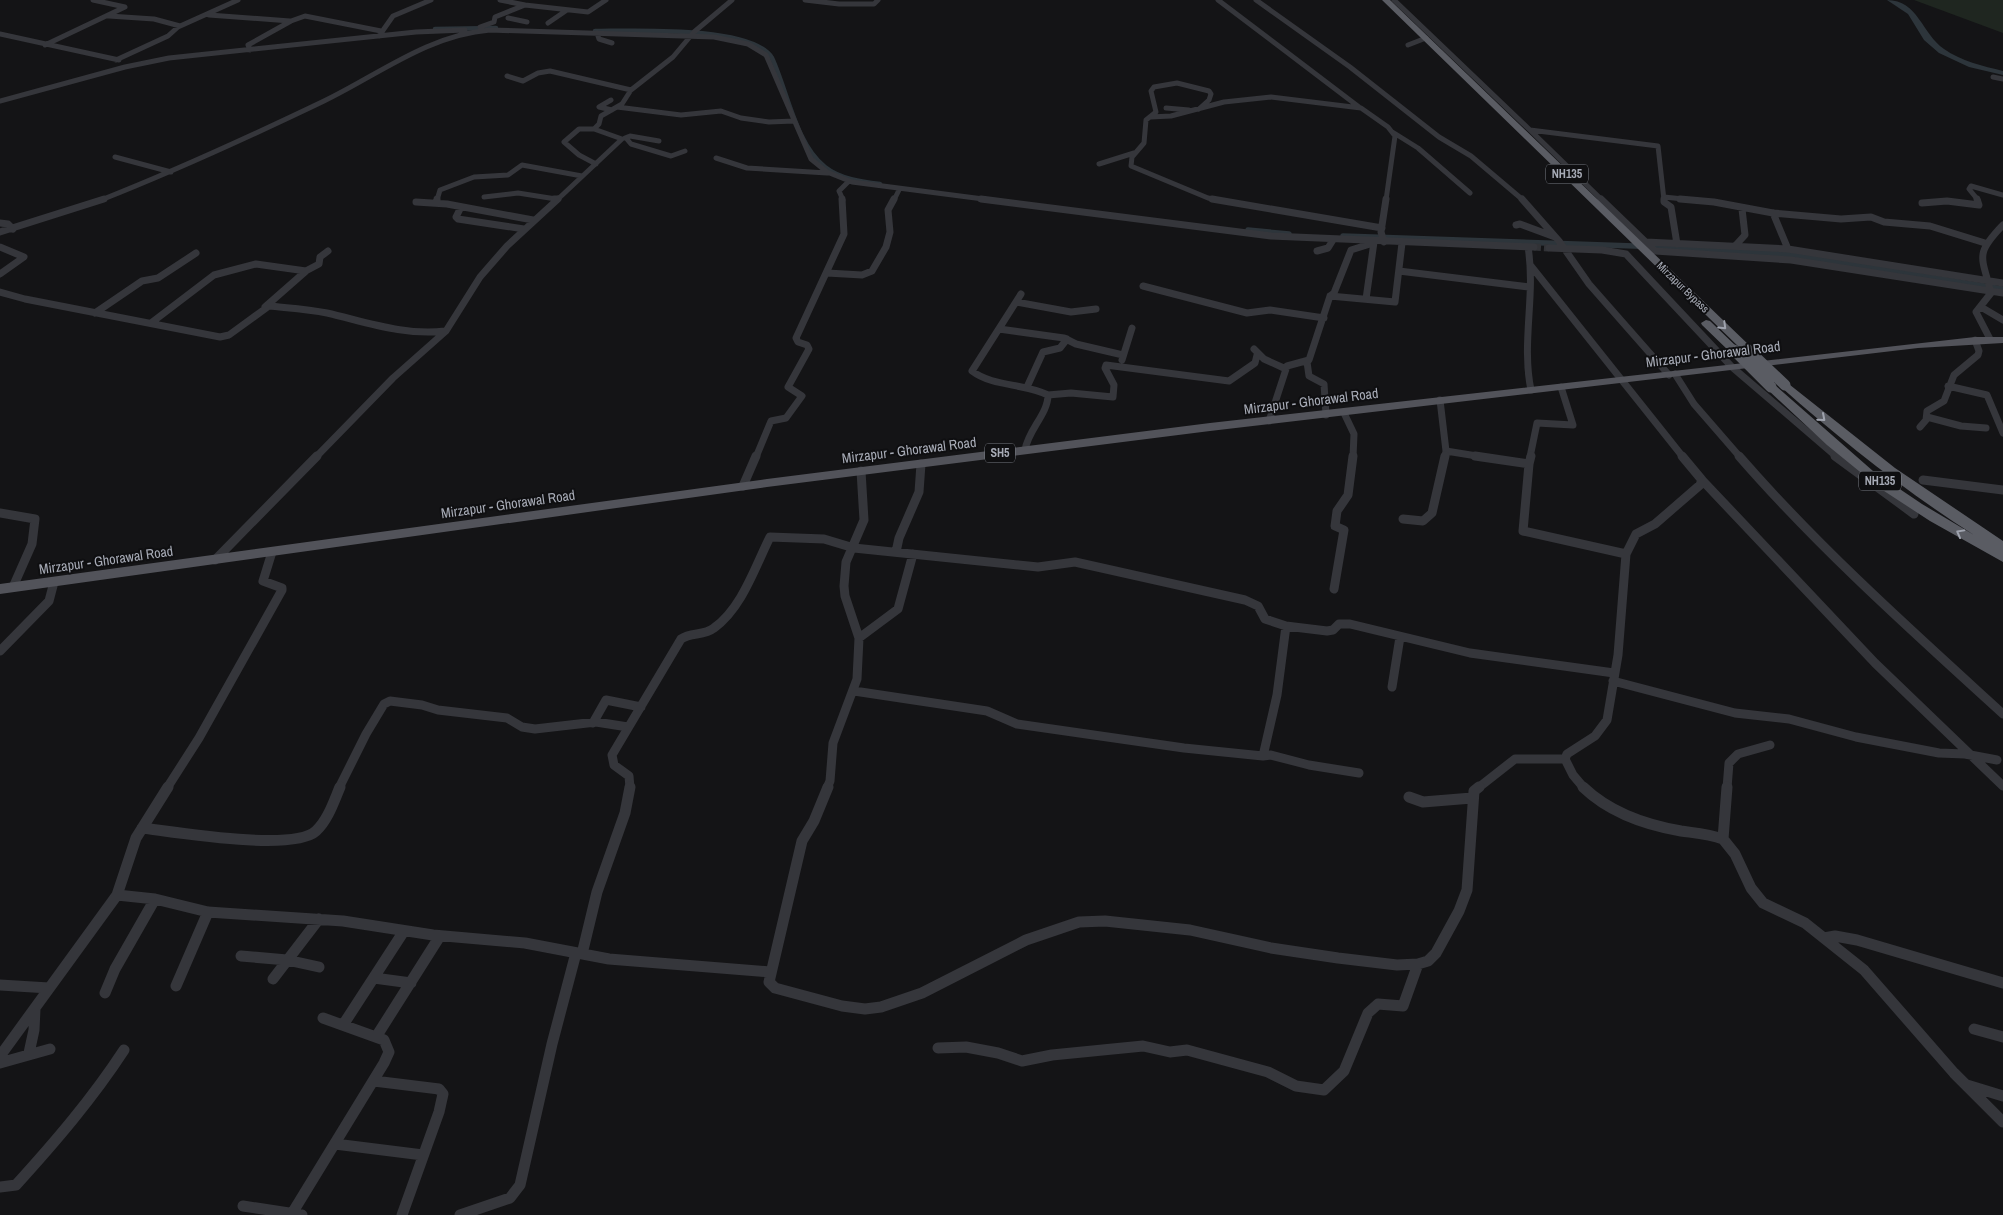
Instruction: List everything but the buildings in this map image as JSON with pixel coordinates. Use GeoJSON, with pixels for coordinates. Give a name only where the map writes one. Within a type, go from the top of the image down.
{"type":"FeatureCollection","features":[{"type":"Feature","properties":{"kind":"highway","name":"Mirzapur Bypass"},"geometry":{"type":"LineString","coordinates":[[1378,0],[1423,39],[1785,385],[1880,465],[1949,513],[2003,547]]}},
{"type":"Feature","properties":{"kind":"highway","name":"Mirzapur Bypass"},"geometry":{"type":"LineString","coordinates":[[1386,0],[1813,427],[1870,474],[1940,522],[2003,557]]}},
{"type":"Feature","properties":{"kind":"main road","name":"Mirzapur - Ghorawal Road"},"geometry":{"type":"LineString","coordinates":[[0,589],[743,486],[1025,450],[1732,367],[1975,340],[2003,340]]}},
{"type":"Feature","properties":{"kind":"street"},"geometry":{"type":"LineString","coordinates":[[45,45],[125,7],[93,0]]}},
{"type":"Feature","properties":{"kind":"street"},"geometry":{"type":"LineString","coordinates":[[116,60],[171,34],[180,26],[238,0]]}},
{"type":"Feature","properties":{"kind":"street"},"geometry":{"type":"LineString","coordinates":[[380,34],[393,16],[431,0]]}},
{"type":"Feature","properties":{"kind":"street"},"geometry":{"type":"LineString","coordinates":[[500,0],[518,2],[526,8]]}},
{"type":"Feature","properties":{"kind":"street"},"geometry":{"type":"LineString","coordinates":[[495,21],[496,16],[526,8],[589,12],[606,0]]}},
{"type":"Feature","properties":{"kind":"street"},"geometry":{"type":"LineString","coordinates":[[594,129],[601,116],[614,108],[631,90],[673,57],[692,34],[732,0]]}},
{"type":"Feature","properties":{"kind":"street"},"geometry":{"type":"LineString","coordinates":[[805,0],[824,4],[854,5],[874,4],[878,0]]}},
{"type":"Feature","properties":{"kind":"street"},"geometry":{"type":"LineString","coordinates":[[1218,0],[1394,134],[1418,148],[1470,193]]}},
{"type":"Feature","properties":{"kind":"street"},"geometry":{"type":"LineString","coordinates":[[1256,0],[1350,68],[1433,133],[1481,163],[1525,200],[1614,314],[1672,374],[1694,404],[1773,495],[1855,579],[2003,714]]}},
{"type":"Feature","properties":{"kind":"street"},"geometry":{"type":"LineString","coordinates":[[1394,0],[1655,250],[1664,253],[1761,255],[1813,260],[1990,286],[2003,283]]}},
{"type":"Feature","properties":{"kind":"street"},"geometry":{"type":"LineString","coordinates":[[0,232],[106,198],[171,172],[326,100],[407,56],[495,21],[508,18],[526,8]]}},
{"type":"Feature","properties":{"kind":"street"},"geometry":{"type":"LineString","coordinates":[[548,23],[567,10]]}},
{"type":"Feature","properties":{"kind":"street"},"geometry":{"type":"LineString","coordinates":[[207,15],[291,21]]}},
{"type":"Feature","properties":{"kind":"street"},"geometry":{"type":"LineString","coordinates":[[108,16],[154,18],[180,26]]}},
{"type":"Feature","properties":{"kind":"street"},"geometry":{"type":"LineString","coordinates":[[250,48],[248,45],[291,21],[305,16],[380,34]]}},
{"type":"Feature","properties":{"kind":"street"},"geometry":{"type":"LineString","coordinates":[[508,18],[528,22]]}},
{"type":"Feature","properties":{"kind":"street"},"geometry":{"type":"LineString","coordinates":[[0,101],[129,64],[172,57],[380,34],[478,29],[692,34],[729,39],[747,44],[762,52],[811,159],[829,173],[849,181],[899,190],[1204,229],[1374,242]]}},
{"type":"Feature","properties":{"kind":"street"},"geometry":{"type":"LineString","coordinates":[[596,33],[599,39],[612,43]]}},
{"type":"Feature","properties":{"kind":"street"},"geometry":{"type":"LineString","coordinates":[[0,34],[129,64]]}},
{"type":"Feature","properties":{"kind":"street"},"geometry":{"type":"LineString","coordinates":[[1408,46],[1411,42],[1423,39]]}},
{"type":"Feature","properties":{"kind":"street"},"geometry":{"type":"LineString","coordinates":[[508,76],[523,81],[538,73],[550,71],[631,90]]}},
{"type":"Feature","properties":{"kind":"street"},"geometry":{"type":"LineString","coordinates":[[1993,77],[2003,79]]}},
{"type":"Feature","properties":{"kind":"street"},"geometry":{"type":"LineString","coordinates":[[1099,164],[1108,162],[1115,156],[1134,153],[1142,148],[1145,123],[1156,110],[1151,89],[1166,84],[1182,83],[1209,91],[1208,100],[1197,109],[1166,108]]}},
{"type":"Feature","properties":{"kind":"street"},"geometry":{"type":"LineString","coordinates":[[1150,117],[1172,116],[1224,102],[1265,97],[1361,108]]}},
{"type":"Feature","properties":{"kind":"street"},"geometry":{"type":"LineString","coordinates":[[611,100],[599,107],[681,115],[721,111],[741,118],[769,122],[794,121]]}},
{"type":"Feature","properties":{"kind":"street"},"geometry":{"type":"LineString","coordinates":[[596,164],[579,155],[564,142],[579,129],[594,129],[604,134],[624,138],[631,144],[671,156],[685,151]]}},
{"type":"Feature","properties":{"kind":"street"},"geometry":{"type":"LineString","coordinates":[[1530,130],[1657,145],[1659,148],[1659,165],[1664,202],[1671,207],[1677,244]]}},
{"type":"Feature","properties":{"kind":"street"},"geometry":{"type":"LineString","coordinates":[[1326,415],[1324,384],[1309,376],[1307,362],[1324,318],[1330,296],[1334,293],[1351,250],[1374,242],[1383,235],[1394,134]]}},
{"type":"Feature","properties":{"kind":"street"},"geometry":{"type":"LineString","coordinates":[[215,560],[393,378],[446,331],[480,277],[533,220],[624,138],[630,136],[659,141]]}},
{"type":"Feature","properties":{"kind":"street"},"geometry":{"type":"LineString","coordinates":[[1134,153],[1130,161],[1133,168],[1208,198],[1383,235],[1402,244],[1531,247],[1526,367],[1531,390]]}},
{"type":"Feature","properties":{"kind":"street"},"geometry":{"type":"LineString","coordinates":[[115,157],[171,172]]}},
{"type":"Feature","properties":{"kind":"street"},"geometry":{"type":"LineString","coordinates":[[716,158],[747,168],[829,173]]}},
{"type":"Feature","properties":{"kind":"street"},"geometry":{"type":"LineString","coordinates":[[437,204],[437,194],[440,190],[474,177],[508,175],[522,165],[582,176]]}},
{"type":"Feature","properties":{"kind":"street"},"geometry":{"type":"LineString","coordinates":[[743,486],[771,421],[786,418],[802,396],[788,387],[809,349],[807,345],[798,342],[796,338],[844,234],[842,200],[839,190],[849,181]]}},
{"type":"Feature","properties":{"kind":"street"},"geometry":{"type":"LineString","coordinates":[[1922,203],[1947,200],[1979,205],[1977,198],[1969,189],[1971,186],[2003,195]]}},
{"type":"Feature","properties":{"kind":"street"},"geometry":{"type":"LineString","coordinates":[[827,273],[866,275],[876,266],[886,247],[890,232],[888,210],[899,190]]}},
{"type":"Feature","properties":{"kind":"street"},"geometry":{"type":"LineString","coordinates":[[484,197],[518,193],[556,200]]}},
{"type":"Feature","properties":{"kind":"street"},"geometry":{"type":"LineString","coordinates":[[1664,197],[1714,202],[1742,209],[1773,213],[1841,219],[1871,217],[1884,222],[1930,226],[1985,243]]}},
{"type":"Feature","properties":{"kind":"street"},"geometry":{"type":"LineString","coordinates":[[416,202],[460,207],[533,220]]}},
{"type":"Feature","properties":{"kind":"street"},"geometry":{"type":"LineString","coordinates":[[460,207],[456,216],[458,219],[524,229]]}},
{"type":"Feature","properties":{"kind":"street"},"geometry":{"type":"LineString","coordinates":[[1735,246],[1745,236],[1742,209]]}},
{"type":"Feature","properties":{"kind":"street"},"geometry":{"type":"LineString","coordinates":[[1773,213],[1788,249]]}},
{"type":"Feature","properties":{"kind":"street"},"geometry":{"type":"LineString","coordinates":[[0,223],[8,224],[13,229]]}},
{"type":"Feature","properties":{"kind":"street"},"geometry":{"type":"LineString","coordinates":[[1516,225],[1520,224],[1560,243],[1626,254],[1732,367],[1832,453],[1914,514]]}},
{"type":"Feature","properties":{"kind":"street"},"geometry":{"type":"LineString","coordinates":[[1990,339],[1976,312],[1991,294],[1981,253],[1985,243],[2003,226]]}},
{"type":"Feature","properties":{"kind":"street"},"geometry":{"type":"LineString","coordinates":[[1318,251],[1328,248],[1333,240]]}},
{"type":"Feature","properties":{"kind":"street"},"geometry":{"type":"LineString","coordinates":[[1366,299],[1374,242]]}},
{"type":"Feature","properties":{"kind":"street"},"geometry":{"type":"LineString","coordinates":[[1549,248],[1560,243]]}},
{"type":"Feature","properties":{"kind":"street"},"geometry":{"type":"LineString","coordinates":[[1330,296],[1395,302],[1402,244]]}},
{"type":"Feature","properties":{"kind":"street"},"geometry":{"type":"LineString","coordinates":[[1647,244],[1788,249],[1990,286],[2003,293]]}},
{"type":"Feature","properties":{"kind":"street"},"geometry":{"type":"LineString","coordinates":[[0,247],[22,255],[24,259],[0,274]]}},
{"type":"Feature","properties":{"kind":"street"},"geometry":{"type":"LineString","coordinates":[[302,273],[317,266],[320,262],[320,257],[328,251]]}},
{"type":"Feature","properties":{"kind":"street"},"geometry":{"type":"LineString","coordinates":[[95,313],[142,281],[158,278],[196,254]]}},
{"type":"Feature","properties":{"kind":"street"},"geometry":{"type":"LineString","coordinates":[[0,292],[24,299],[222,338],[229,335],[265,307],[306,271],[256,264],[214,274],[152,323]]}},
{"type":"Feature","properties":{"kind":"street"},"geometry":{"type":"LineString","coordinates":[[1531,266],[1620,380],[1702,480],[1875,663],[2003,786]]}},
{"type":"Feature","properties":{"kind":"street"},"geometry":{"type":"LineString","coordinates":[[1399,271],[1529,287]]}},
{"type":"Feature","properties":{"kind":"street"},"geometry":{"type":"LineString","coordinates":[[1143,286],[1247,313],[1270,310],[1324,318]]}},
{"type":"Feature","properties":{"kind":"street"},"geometry":{"type":"LineString","coordinates":[[1021,294],[972,373],[1027,387],[1048,395],[1071,393],[1113,397],[1114,386],[1105,366],[1229,381],[1255,363],[1256,352],[1271,364],[1286,369]]}},
{"type":"Feature","properties":{"kind":"street"},"geometry":{"type":"LineString","coordinates":[[1016,302],[1071,312],[1096,309]]}},
{"type":"Feature","properties":{"kind":"street"},"geometry":{"type":"LineString","coordinates":[[265,307],[316,311],[350,320],[424,333],[446,331]]}},
{"type":"Feature","properties":{"kind":"street"},"geometry":{"type":"LineString","coordinates":[[1981,307],[2003,320]]}},
{"type":"Feature","properties":{"kind":"street"},"geometry":{"type":"LineString","coordinates":[[1119,367],[1132,328]]}},
{"type":"Feature","properties":{"kind":"street"},"geometry":{"type":"LineString","coordinates":[[999,329],[1066,339],[1076,344],[1123,355]]}},
{"type":"Feature","properties":{"kind":"street"},"geometry":{"type":"LineString","coordinates":[[1027,387],[1043,352],[1060,348],[1066,339]]}},
{"type":"Feature","properties":{"kind":"street"},"geometry":{"type":"LineString","coordinates":[[1920,427],[1927,417],[1927,412],[1944,401],[1948,386],[1955,373],[1976,360],[1979,351],[1975,340]]}},
{"type":"Feature","properties":{"kind":"street"},"geometry":{"type":"LineString","coordinates":[[1269,421],[1286,369],[1293,363],[1307,362]]}},
{"type":"Feature","properties":{"kind":"street"},"geometry":{"type":"LineString","coordinates":[[1948,386],[1987,395],[2003,433]]}},
{"type":"Feature","properties":{"kind":"street"},"geometry":{"type":"LineString","coordinates":[[1561,387],[1573,425],[1537,423],[1529,464],[1523,531],[1528,534],[1626,554]]}},
{"type":"Feature","properties":{"kind":"street"},"geometry":{"type":"LineString","coordinates":[[1025,450],[1027,435],[1048,404],[1048,395]]}},
{"type":"Feature","properties":{"kind":"street"},"geometry":{"type":"LineString","coordinates":[[1403,519],[1423,522],[1427,521],[1432,513],[1446,451],[1440,400]]}},
{"type":"Feature","properties":{"kind":"street"},"geometry":{"type":"LineString","coordinates":[[1334,589],[1344,530],[1335,526],[1335,518],[1348,495],[1354,448],[1354,434],[1344,412]]}},
{"type":"Feature","properties":{"kind":"street"},"geometry":{"type":"LineString","coordinates":[[1927,417],[1961,426],[1986,428]]}},
{"type":"Feature","properties":{"kind":"street"},"geometry":{"type":"LineString","coordinates":[[1446,451],[1529,464]]}},
{"type":"Feature","properties":{"kind":"street"},"geometry":{"type":"LineString","coordinates":[[896,552],[899,538],[918,492],[921,464]]}},
{"type":"Feature","properties":{"kind":"street"},"geometry":{"type":"LineString","coordinates":[[861,471],[864,520],[854,548],[844,567],[845,596],[859,638],[854,691],[833,743],[828,789],[814,821],[802,841],[770,972],[769,982],[775,988],[856,1008],[879,1007],[917,995],[1026,940],[1079,922],[1105,921],[1190,930],[1271,948],[1329,957],[1397,965],[1418,964],[1428,961],[1436,953],[1459,910],[1467,890],[1472,798],[1477,787],[1515,758],[1566,758]]}},
{"type":"Feature","properties":{"kind":"street"},"geometry":{"type":"LineString","coordinates":[[1702,480],[1700,485],[1655,524],[1636,534],[1626,554],[1618,655],[1605,728],[1569,752],[1566,758],[1572,775],[1583,788],[1600,800],[1628,815],[1651,824],[1723,839],[1731,846],[1738,858],[1757,898],[1763,903],[1805,923],[1864,970],[1965,1085],[2003,1122]]}},
{"type":"Feature","properties":{"kind":"street"},"geometry":{"type":"LineString","coordinates":[[1923,480],[2003,490]]}},
{"type":"Feature","properties":{"kind":"street"},"geometry":{"type":"LineString","coordinates":[[0,513],[35,519],[36,525],[27,555],[13,587]]}},
{"type":"Feature","properties":{"kind":"street"},"geometry":{"type":"LineString","coordinates":[[460,1215],[510,1198],[520,1185],[550,1053],[600,882],[616,839],[630,788],[629,776],[615,766],[611,758],[681,639],[689,633],[710,630],[726,615],[757,564],[770,537],[812,538],[845,543],[854,548],[1048,568],[1066,562],[1075,562],[1245,600],[1258,606],[1265,619],[1286,626],[1327,631],[1345,623],[1470,653],[1613,677],[1735,713],[1790,720],[1856,737],[1996,760]]}},
{"type":"Feature","properties":{"kind":"street"},"geometry":{"type":"LineString","coordinates":[[0,1056],[117,895],[128,859],[142,828],[199,738],[282,593],[282,588],[263,581],[272,552]]}},
{"type":"Feature","properties":{"kind":"street"},"geometry":{"type":"LineString","coordinates":[[859,638],[898,609],[906,586],[913,554]]}},
{"type":"Feature","properties":{"kind":"street"},"geometry":{"type":"LineString","coordinates":[[0,651],[49,601],[54,582]]}},
{"type":"Feature","properties":{"kind":"street"},"geometry":{"type":"LineString","coordinates":[[1263,756],[1277,696],[1286,626]]}},
{"type":"Feature","properties":{"kind":"street"},"geometry":{"type":"LineString","coordinates":[[1392,687],[1400,637]]}},
{"type":"Feature","properties":{"kind":"street"},"geometry":{"type":"LineString","coordinates":[[854,691],[988,711],[1017,724],[1184,748],[1263,756],[1271,755],[1309,765],[1359,773]]}},
{"type":"Feature","properties":{"kind":"street"},"geometry":{"type":"LineString","coordinates":[[593,722],[606,700],[641,707]]}},
{"type":"Feature","properties":{"kind":"street"},"geometry":{"type":"LineString","coordinates":[[142,828],[264,840],[289,840],[310,836],[323,821],[350,763],[387,701],[507,718],[522,727],[535,729],[593,722],[628,727]]}},
{"type":"Feature","properties":{"kind":"street"},"geometry":{"type":"LineString","coordinates":[[1723,839],[1729,763],[1738,754],[1770,745]]}},
{"type":"Feature","properties":{"kind":"street"},"geometry":{"type":"LineString","coordinates":[[1409,797],[1423,802],[1472,798]]}},
{"type":"Feature","properties":{"kind":"street"},"geometry":{"type":"LineString","coordinates":[[117,895],[155,899],[208,912],[319,919],[440,936],[525,943],[579,954],[641,962],[770,972]]}},
{"type":"Feature","properties":{"kind":"street"},"geometry":{"type":"LineString","coordinates":[[105,993],[115,969],[155,899]]}},
{"type":"Feature","properties":{"kind":"street"},"geometry":{"type":"LineString","coordinates":[[176,986],[195,946],[208,912]]}},
{"type":"Feature","properties":{"kind":"street"},"geometry":{"type":"LineString","coordinates":[[273,979],[319,919]]}},
{"type":"Feature","properties":{"kind":"street"},"geometry":{"type":"LineString","coordinates":[[343,1025],[404,931]]}},
{"type":"Feature","properties":{"kind":"street"},"geometry":{"type":"LineString","coordinates":[[376,1037],[440,936]]}},
{"type":"Feature","properties":{"kind":"street"},"geometry":{"type":"LineString","coordinates":[[1824,938],[1835,936],[1856,940],[2003,983]]}},
{"type":"Feature","properties":{"kind":"street"},"geometry":{"type":"LineString","coordinates":[[241,956],[288,960],[319,967]]}},
{"type":"Feature","properties":{"kind":"street"},"geometry":{"type":"LineString","coordinates":[[938,1048],[966,1047],[998,1053],[1022,1061],[1052,1054],[1143,1046],[1170,1052],[1187,1050],[1268,1072],[1296,1086],[1324,1090],[1344,1072],[1368,1013],[1378,1004],[1403,1006],[1418,964]]}},
{"type":"Feature","properties":{"kind":"street"},"geometry":{"type":"LineString","coordinates":[[374,978],[410,982]]}},
{"type":"Feature","properties":{"kind":"street"},"geometry":{"type":"LineString","coordinates":[[0,986],[50,988]]}},
{"type":"Feature","properties":{"kind":"street"},"geometry":{"type":"LineString","coordinates":[[29,1053],[34,1030],[35,1008]]}},
{"type":"Feature","properties":{"kind":"street"},"geometry":{"type":"LineString","coordinates":[[243,1206],[295,1214],[374,1081],[390,1049],[389,1044],[384,1040],[323,1018]]}},
{"type":"Feature","properties":{"kind":"street"},"geometry":{"type":"LineString","coordinates":[[1974,1029],[2003,1037]]}},
{"type":"Feature","properties":{"kind":"street"},"geometry":{"type":"LineString","coordinates":[[0,1063],[29,1053],[50,1049]]}},
{"type":"Feature","properties":{"kind":"street"},"geometry":{"type":"LineString","coordinates":[[0,1188],[16,1185],[26,1174],[75,1119],[100,1087],[124,1050]]}},
{"type":"Feature","properties":{"kind":"street"},"geometry":{"type":"LineString","coordinates":[[374,1081],[432,1088],[443,1094],[439,1112],[402,1215]]}},
{"type":"Feature","properties":{"kind":"street"},"geometry":{"type":"LineString","coordinates":[[1965,1085],[2003,1096]]}},
{"type":"Feature","properties":{"kind":"street"},"geometry":{"type":"LineString","coordinates":[[335,1144],[423,1155]]}},
{"type":"Feature","properties":{"kind":"shaded area"},"geometry":{"type":"Polygon","coordinates":[[[1914,0],[2003,0],[2003,33],[1914,0]]]}},
{"type":"Feature","properties":{"kind":"waterway"},"geometry":{"type":"LineString","coordinates":[[1891,0],[1906,8],[1914,16],[1927,38],[1951,57],[2003,73]]}},
{"type":"Feature","properties":{"kind":"waterway"},"geometry":{"type":"LineString","coordinates":[[435,29],[496,28]]}},
{"type":"Feature","properties":{"kind":"waterway"},"geometry":{"type":"LineString","coordinates":[[595,31],[690,32],[741,40],[760,47],[772,58],[799,131],[815,157],[825,167],[844,177],[880,184]]}},
{"type":"Feature","properties":{"kind":"waterway"},"geometry":{"type":"LineString","coordinates":[[1248,230],[1289,234]]}},
{"type":"Feature","properties":{"kind":"waterway"},"geometry":{"type":"LineString","coordinates":[[1343,236],[1664,247],[1795,255],[2003,289]]}},
{"type":"Feature","properties":{"kind":"tunnel"},"geometry":{"type":"LineString","coordinates":[[1534,247],[1549,248]]}}]}
